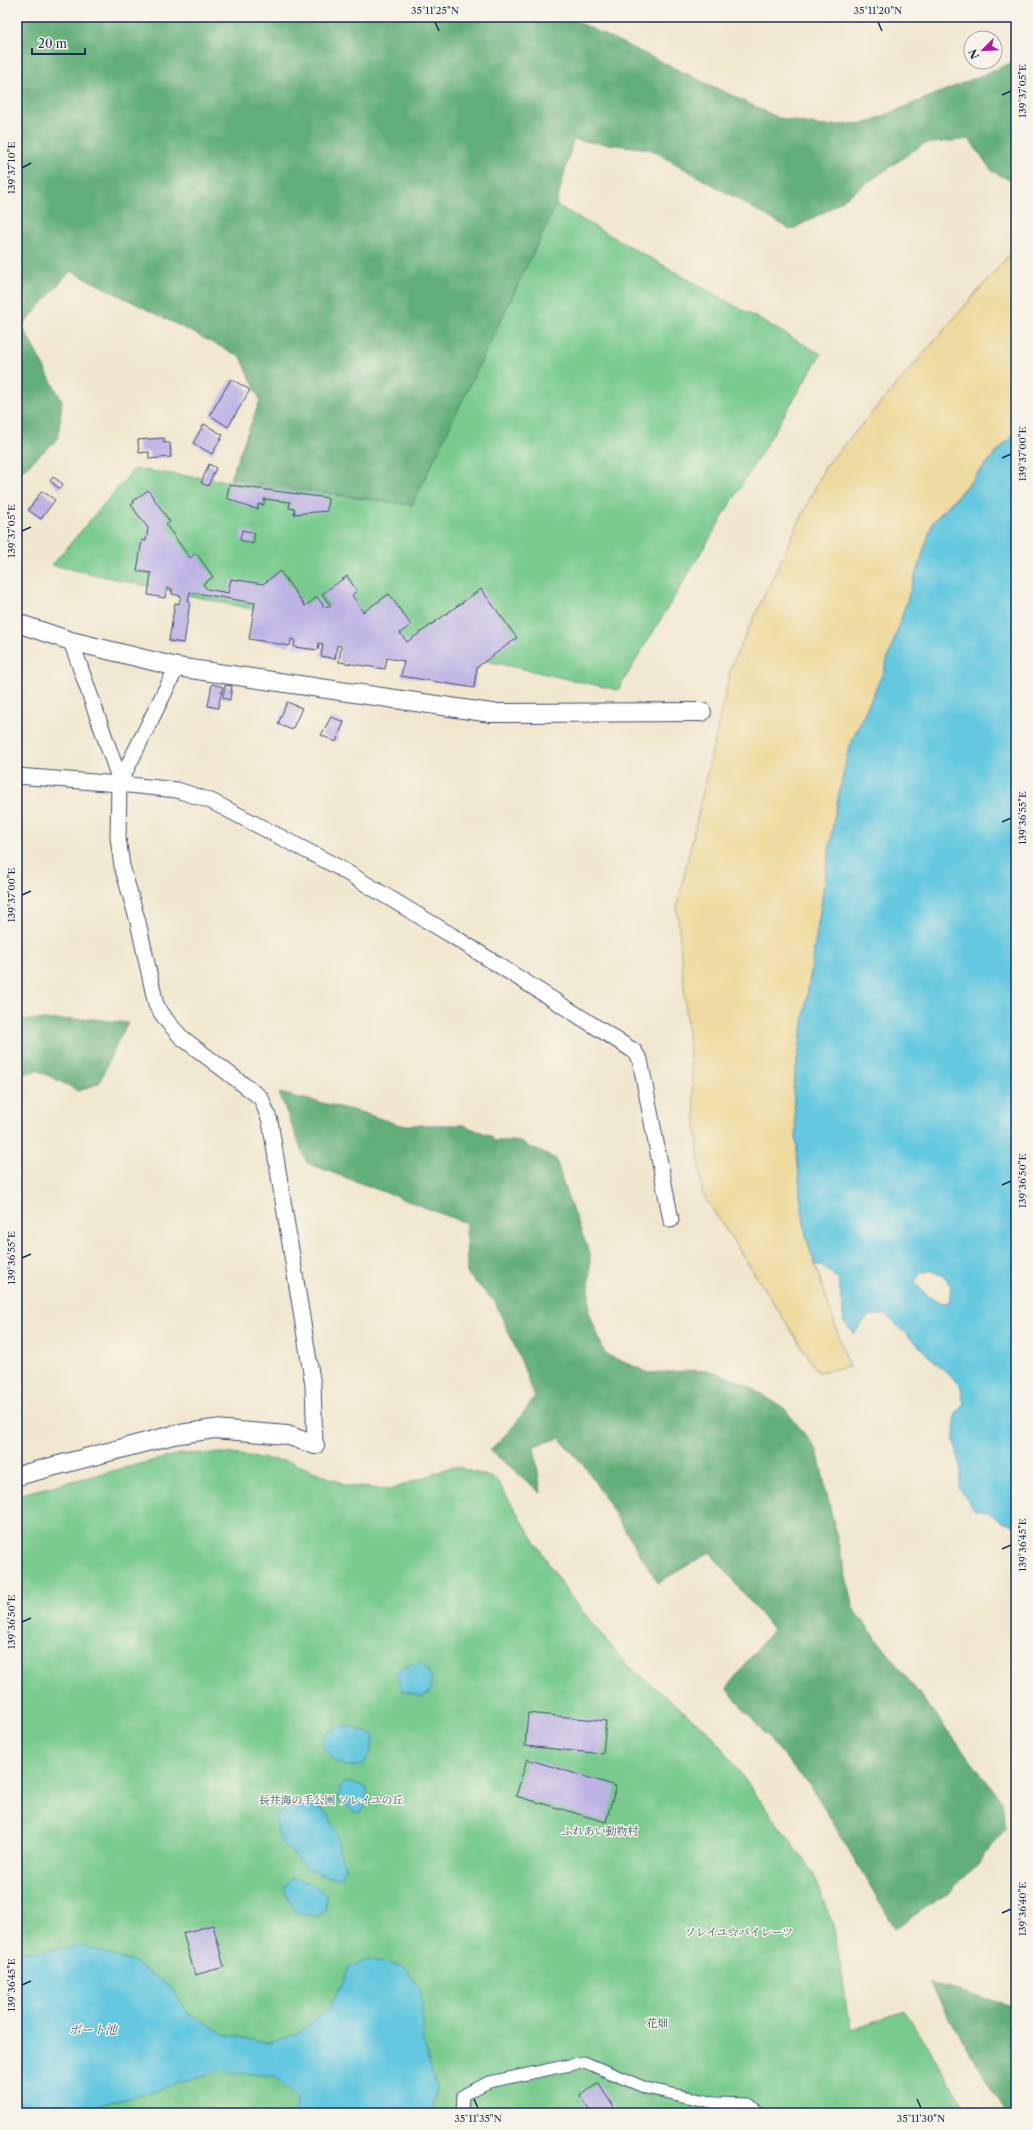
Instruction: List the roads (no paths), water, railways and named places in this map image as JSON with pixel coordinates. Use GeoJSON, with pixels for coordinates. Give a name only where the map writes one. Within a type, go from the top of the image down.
{"type":"FeatureCollection","features":[{"type":"Feature","properties":{"kind":"street"},"geometry":{"type":"LineString","coordinates":[[17,623],[72,641],[177,666],[491,713],[702,712]]}},
{"type":"Feature","properties":{"kind":"street"},"geometry":{"type":"LineString","coordinates":[[17,1476],[173,1436],[214,1429],[287,1435],[315,1445],[313,1385],[270,1121],[261,1098],[181,1037],[156,1005],[138,922],[122,866],[118,838],[119,784],[117,772],[72,641]]}},
{"type":"Feature","properties":{"kind":"street"},"geometry":{"type":"LineString","coordinates":[[119,784],[177,666]]}},
{"type":"Feature","properties":{"kind":"street"},"geometry":{"type":"LineString","coordinates":[[17,776],[177,790],[211,801],[336,866],[450,935],[634,1051],[640,1060],[671,1220]]}},
{"type":"Feature","properties":{"kind":"street"},"geometry":{"type":"LineString","coordinates":[[462,2113],[463,2095],[489,2082],[584,2062],[646,2088],[715,2103],[749,2104],[760,2113]]}},
{"type":"Feature","properties":{"kind":"water"},"geometry":{"type":"Polygon","coordinates":[[[1016,431],[1016,1525],[1004,1523],[988,1512],[975,1510],[959,1488],[961,1468],[954,1440],[955,1414],[964,1404],[960,1385],[886,1315],[869,1315],[854,1334],[844,1322],[839,1281],[829,1270],[815,1264],[806,1237],[800,1194],[793,1089],[835,813],[849,747],[883,673],[933,522],[973,480],[1016,431]],[[930,1270],[920,1273],[915,1283],[933,1300],[949,1303],[951,1285],[943,1276],[930,1270]]]}},
{"type":"Feature","properties":{"kind":"water"},"geometry":{"type":"Polygon","coordinates":[[[420,1662],[427,1669],[432,1680],[429,1693],[421,1697],[402,1690],[396,1674],[399,1669],[420,1662]]]}},
{"type":"Feature","properties":{"kind":"water"},"geometry":{"type":"Polygon","coordinates":[[[348,1726],[374,1735],[370,1754],[364,1764],[350,1766],[338,1763],[329,1755],[322,1743],[327,1733],[336,1728],[348,1726]]]}},
{"type":"Feature","properties":{"kind":"water"},"geometry":{"type":"Polygon","coordinates":[[[345,1783],[355,1783],[367,1788],[367,1805],[361,1812],[354,1812],[339,1801],[340,1786],[345,1783]]]}},
{"type":"Feature","properties":{"kind":"water"},"geometry":{"type":"Polygon","coordinates":[[[299,1804],[318,1807],[328,1815],[338,1835],[339,1851],[345,1867],[343,1876],[337,1879],[322,1875],[302,1865],[280,1840],[275,1816],[285,1809],[299,1804]]]}},
{"type":"Feature","properties":{"kind":"water"},"geometry":{"type":"Polygon","coordinates":[[[291,1879],[306,1882],[327,1895],[325,1911],[318,1916],[295,1913],[284,1888],[291,1879]]]}},
{"type":"Feature","properties":{"kind":"water","name":"ボート池"},"geometry":{"type":"Polygon","coordinates":[[[84,1946],[135,1963],[174,1990],[188,2013],[226,2035],[270,2043],[299,2033],[329,2009],[349,1968],[366,1959],[405,1967],[421,1992],[424,2044],[436,2086],[432,2113],[296,2113],[297,2098],[275,2076],[217,2071],[137,2096],[67,2113],[27,2113],[17,2110],[17,1953],[84,1946]]]}},
{"type":"Feature","properties":{"kind":"park label","name":"長井海の手公園 ソレイユの丘"},"geometry":{"type":"Point","coordinates":[331,1800]}},
{"type":"Feature","properties":{"kind":"park label","name":"ふれあい動物村"},"geometry":{"type":"Point","coordinates":[600,1831]}},
{"type":"Feature","properties":{"kind":"park label","name":"ソレイユ☆パイレーツ"},"geometry":{"type":"Point","coordinates":[739,1932]}},
{"type":"Feature","properties":{"kind":"park label","name":"花畑"},"geometry":{"type":"Point","coordinates":[657,2023]}}]}
